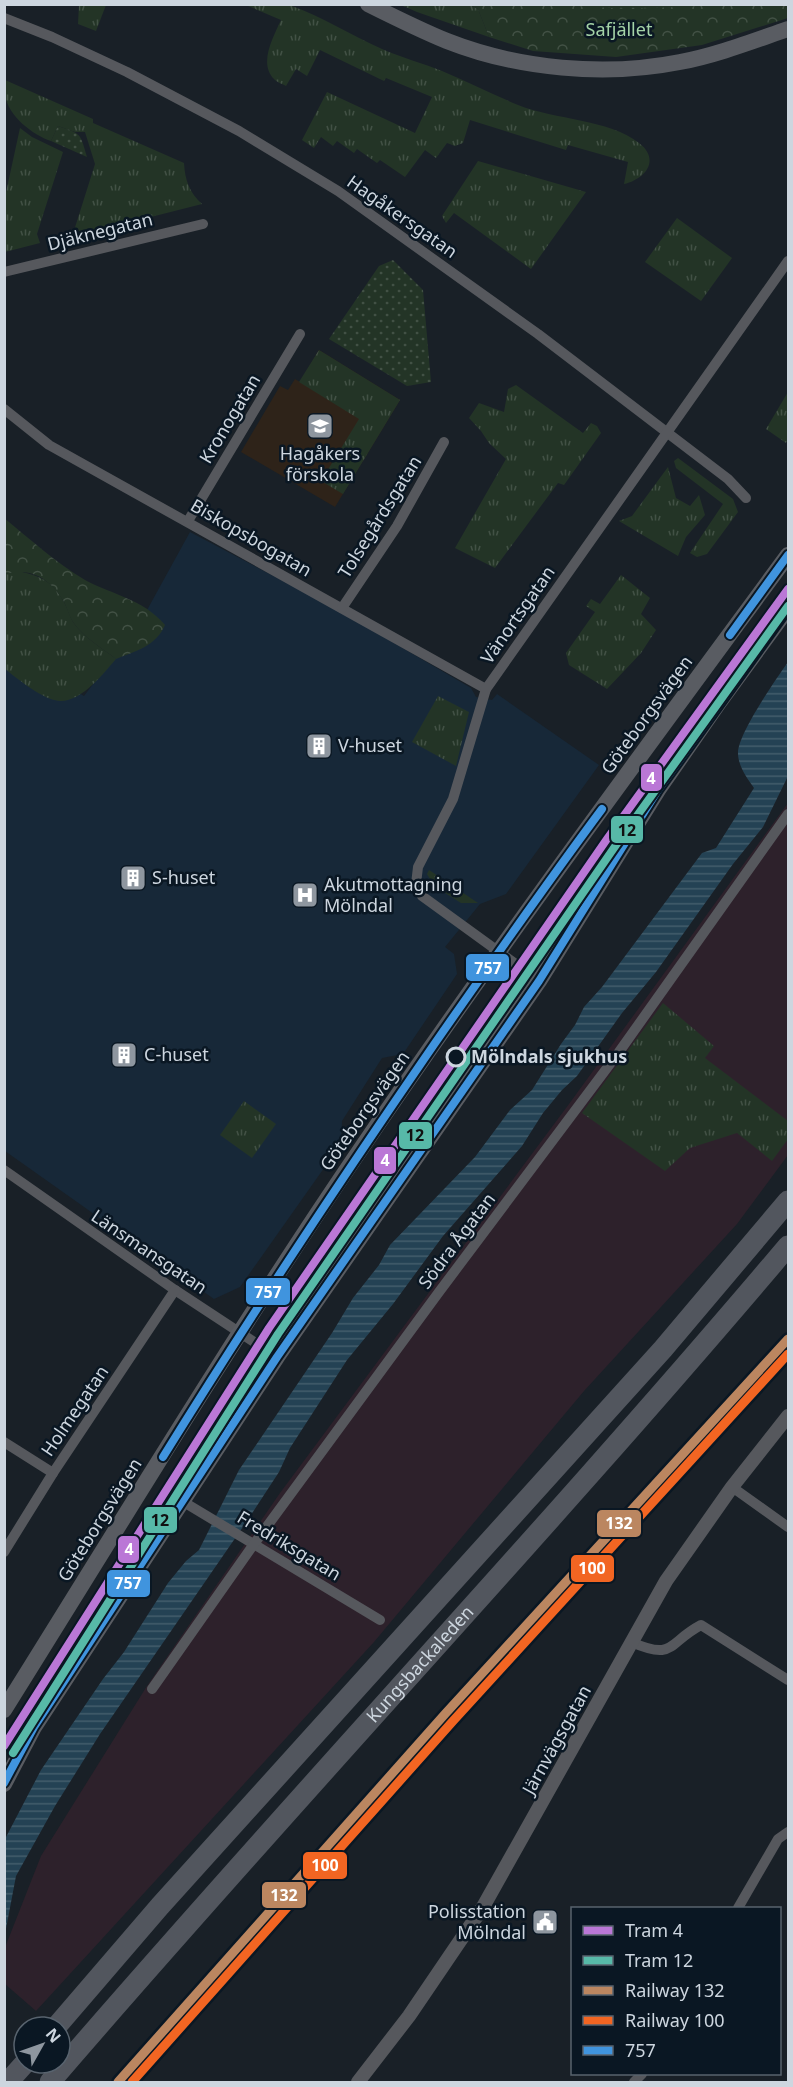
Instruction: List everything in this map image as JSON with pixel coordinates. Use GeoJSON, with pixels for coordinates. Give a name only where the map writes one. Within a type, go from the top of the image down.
{"type":"FeatureCollection","features":[{"type":"Feature","properties":{"kind":"highway","name":"Kungsbackaleden"},"geometry":{"type":"LineString","coordinates":[[66,2015],[160,1906],[663,1349],[789,1201]]}},
{"type":"Feature","properties":{"kind":"highway","name":"Kungsbackaleden"},"geometry":{"type":"LineString","coordinates":[[50,2082],[178,1933],[684,1369],[789,1246]]}},
{"type":"Feature","properties":{"kind":"main road"},"geometry":{"type":"LineString","coordinates":[[368,4],[447,41],[486,54],[577,68],[632,69],[680,62],[714,54],[789,29]]}},
{"type":"Feature","properties":{"kind":"main road","name":"Göteborgsvägen"},"geometry":{"type":"LineString","coordinates":[[5,1708],[239,1333],[355,1158],[499,951],[789,555]]}},
{"type":"Feature","properties":{"kind":"main road"},"geometry":{"type":"LineString","coordinates":[[4,1784],[34,1727],[277,1357],[539,981],[658,790],[789,608]]}},
{"type":"Feature","properties":{"kind":"street","name":"Hagåkersgatan"},"geometry":{"type":"LineString","coordinates":[[4,18],[109,63],[293,162],[369,212],[538,334],[728,479],[746,498]]}},
{"type":"Feature","properties":{"kind":"street","name":"Djäknegatan"},"geometry":{"type":"LineString","coordinates":[[4,272],[203,224]]}},
{"type":"Feature","properties":{"kind":"street","name":"Vänortsgatan"},"geometry":{"type":"LineString","coordinates":[[539,981],[422,896],[416,884],[418,867],[453,800],[486,689],[789,261]]}},
{"type":"Feature","properties":{"kind":"street","name":"Kronogatan"},"geometry":{"type":"LineString","coordinates":[[188,521],[300,334]]}},
{"type":"Feature","properties":{"kind":"street","name":"Biskopsbogatan"},"geometry":{"type":"LineString","coordinates":[[4,409],[49,445],[486,689]]}},
{"type":"Feature","properties":{"kind":"street","name":"Tolsegårdsgatan"},"geometry":{"type":"LineString","coordinates":[[342,608],[397,525],[444,442]]}},
{"type":"Feature","properties":{"kind":"street","name":"Södra Ågatan"},"geometry":{"type":"LineString","coordinates":[[152,1689],[250,1542],[619,1052],[789,814]]}},
{"type":"Feature","properties":{"kind":"street","name":"Länsmansgatan"},"geometry":{"type":"LineString","coordinates":[[4,1170],[176,1290],[277,1357]]}},
{"type":"Feature","properties":{"kind":"street","name":"Holmegatan"},"geometry":{"type":"LineString","coordinates":[[4,1552],[53,1473],[176,1290]]}},
{"type":"Feature","properties":{"kind":"street","name":"Järnvägsgatan"},"geometry":{"type":"LineString","coordinates":[[358,2082],[409,2016],[483,1907],[666,1581],[732,1487],[789,1416]]}},
{"type":"Feature","properties":{"kind":"street"},"geometry":{"type":"LineString","coordinates":[[4,1442],[53,1473]]}},
{"type":"Feature","properties":{"kind":"street"},"geometry":{"type":"LineString","coordinates":[[732,1487],[789,1527]]}},
{"type":"Feature","properties":{"kind":"street","name":"Fredriksgatan"},"geometry":{"type":"LineString","coordinates":[[182,1501],[380,1620]]}},
{"type":"Feature","properties":{"kind":"street"},"geometry":{"type":"LineString","coordinates":[[631,1642],[650,1650],[661,1651],[674,1646],[685,1634],[701,1625],[789,1680]]}},
{"type":"Feature","properties":{"kind":"street"},"geometry":{"type":"LineString","coordinates":[[739,1907],[778,1839],[789,1832]]}},
{"type":"Feature","properties":{"kind":"shaded area","name":"Hagåkers förskola"},"geometry":{"type":"Polygon","coordinates":[[[319,350],[400,400],[335,507],[241,452],[280,386],[288,390],[295,379],[300,382],[319,350]]]}},
{"type":"Feature","properties":{"kind":"shaded area","name":"Mölndals sjukhus"},"geometry":{"type":"Polygon","coordinates":[[[190,532],[336,609],[471,688],[476,697],[492,700],[497,694],[599,765],[506,894],[480,904],[445,947],[454,954],[457,974],[403,1054],[382,1058],[342,1121],[341,1144],[240,1287],[214,1299],[5,1151],[5,650],[84,696],[141,621],[190,532]]]}},
{"type":"Feature","properties":{"kind":"shaded area"},"geometry":{"type":"Polygon","coordinates":[[[788,662],[788,776],[763,827],[733,864],[656,972],[622,1013],[577,1076],[543,1113],[522,1146],[443,1236],[393,1304],[347,1360],[290,1448],[279,1472],[247,1521],[100,1734],[55,1806],[16,1876],[5,1934],[5,1839],[41,1770],[124,1652],[168,1583],[186,1561],[199,1550],[239,1470],[332,1333],[353,1298],[379,1265],[390,1245],[475,1157],[510,1110],[532,1090],[575,1025],[584,1007],[602,987],[702,853],[716,848],[754,788],[743,772],[738,753],[744,733],[788,662]]]}},
{"type":"Feature","properties":{"kind":"shaded area"},"geometry":{"type":"Polygon","coordinates":[[[788,803],[788,1155],[737,1224],[584,1391],[374,1642],[36,2011],[5,1984],[4,1950],[41,1856],[147,1686],[280,1493],[569,1104],[788,803]]]}},
{"type":"Feature","properties":{"kind":"green space"},"geometry":{"type":"Polygon","coordinates":[[[287,4],[382,49],[442,71],[518,105],[612,129],[626,135],[646,149],[649,156],[648,168],[632,182],[624,184],[628,162],[568,145],[566,150],[470,120],[463,143],[455,146],[447,143],[436,158],[425,150],[405,177],[380,160],[377,163],[357,149],[354,153],[337,141],[333,146],[321,137],[314,148],[302,140],[327,92],[415,133],[432,97],[386,78],[384,81],[320,50],[307,76],[296,69],[286,86],[275,80],[269,73],[267,65],[271,41],[281,20],[246,5],[287,4]]]}},
{"type":"Feature","properties":{"kind":"green space","name":"Safjället"},"geometry":{"type":"Polygon","coordinates":[[[788,4],[788,18],[702,45],[616,57],[533,51],[489,37],[478,9],[470,5],[788,4]]]}},
{"type":"Feature","properties":{"kind":"green space"},"geometry":{"type":"Polygon","coordinates":[[[79,5],[106,5],[96,31],[78,24],[79,5]]]}},
{"type":"Feature","properties":{"kind":"green space"},"geometry":{"type":"Polygon","coordinates":[[[401,5],[470,5],[478,9],[489,37],[417,12],[401,5]]]}},
{"type":"Feature","properties":{"kind":"green space"},"geometry":{"type":"Polygon","coordinates":[[[560,5],[728,5],[627,9],[560,5]]]}},
{"type":"Feature","properties":{"kind":"green space"},"geometry":{"type":"Polygon","coordinates":[[[5,80],[93,119],[93,123],[184,163],[188,185],[202,204],[72,237],[95,164],[85,132],[75,132],[58,126],[51,141],[37,134],[22,124],[11,110],[5,95],[5,80]]]}},
{"type":"Feature","properties":{"kind":"green space"},"geometry":{"type":"Polygon","coordinates":[[[58,126],[79,136],[87,157],[51,141],[58,126]]]}},
{"type":"Feature","properties":{"kind":"green space"},"geometry":{"type":"Polygon","coordinates":[[[20,128],[32,137],[63,152],[37,234],[40,243],[5,252],[5,197],[20,128]]]}},
{"type":"Feature","properties":{"kind":"green space"},"geometry":{"type":"Polygon","coordinates":[[[478,161],[586,192],[531,269],[454,213],[446,223],[442,216],[478,161]]]}},
{"type":"Feature","properties":{"kind":"green space"},"geometry":{"type":"Polygon","coordinates":[[[677,218],[732,258],[701,301],[645,262],[677,218]]]}},
{"type":"Feature","properties":{"kind":"green space"},"geometry":{"type":"Polygon","coordinates":[[[393,260],[423,290],[431,382],[407,386],[329,339],[379,266],[393,260]]]}},
{"type":"Feature","properties":{"kind":"green space"},"geometry":{"type":"Polygon","coordinates":[[[319,350],[400,400],[343,494],[321,481],[359,419],[299,382],[319,350]]]}},
{"type":"Feature","properties":{"kind":"green space"},"geometry":{"type":"Polygon","coordinates":[[[516,385],[583,433],[591,423],[597,426],[601,433],[564,485],[558,483],[495,568],[455,548],[506,459],[489,443],[469,418],[479,403],[504,412],[508,389],[516,385]]]}},
{"type":"Feature","properties":{"kind":"green space"},"geometry":{"type":"Polygon","coordinates":[[[788,392],[788,439],[786,443],[766,429],[788,392]]]}},
{"type":"Feature","properties":{"kind":"green space"},"geometry":{"type":"Polygon","coordinates":[[[678,458],[733,499],[738,512],[707,554],[697,557],[690,553],[723,504],[676,468],[674,461],[678,458]]]}},
{"type":"Feature","properties":{"kind":"green space"},"geometry":{"type":"Polygon","coordinates":[[[668,467],[676,498],[690,506],[699,495],[705,515],[686,537],[678,556],[619,521],[632,516],[668,467]]]}},
{"type":"Feature","properties":{"kind":"green space"},"geometry":{"type":"Polygon","coordinates":[[[4,518],[85,580],[147,609],[165,625],[161,632],[145,647],[116,659],[77,627],[58,592],[45,580],[31,573],[5,574],[4,518]]]}},
{"type":"Feature","properties":{"kind":"green space"},"geometry":{"type":"Polygon","coordinates":[[[17,571],[39,577],[51,585],[61,596],[77,627],[116,659],[92,685],[69,700],[61,701],[47,697],[5,669],[4,574],[17,571]]]}},
{"type":"Feature","properties":{"kind":"green space"},"geometry":{"type":"Polygon","coordinates":[[[621,575],[650,598],[641,614],[656,630],[641,653],[607,689],[569,665],[566,653],[595,612],[586,606],[591,599],[600,604],[621,575]]]}},
{"type":"Feature","properties":{"kind":"green space"},"geometry":{"type":"Polygon","coordinates":[[[438,696],[469,712],[456,766],[412,742],[438,696]]]}},
{"type":"Feature","properties":{"kind":"green space"},"geometry":{"type":"Polygon","coordinates":[[[429,870],[478,903],[461,903],[434,886],[427,874],[429,870]]]}},
{"type":"Feature","properties":{"kind":"green space"},"geometry":{"type":"Polygon","coordinates":[[[663,1003],[714,1046],[705,1058],[788,1121],[788,1139],[772,1161],[737,1133],[690,1148],[665,1171],[582,1113],[663,1003]]]}},
{"type":"Feature","properties":{"kind":"green space"},"geometry":{"type":"Polygon","coordinates":[[[244,1101],[276,1124],[252,1158],[220,1135],[244,1101]]]}},
{"type":"Feature","properties":{"kind":"tram line","name":"4"},"geometry":{"type":"LineString","coordinates":[[4,1746],[269,1328],[607,839],[788,589]]}},
{"type":"Feature","properties":{"kind":"tram line","name":"12"},"geometry":{"type":"LineString","coordinates":[[13,1753],[278,1334],[616,845],[788,606]]}},
{"type":"Feature","properties":{"kind":"rail line","name":"132"},"geometry":{"type":"LineString","coordinates":[[118,2082],[445,1714],[788,1339]]}},
{"type":"Feature","properties":{"kind":"rail line","name":"100"},"geometry":{"type":"LineString","coordinates":[[132,2082],[453,1721],[788,1354]]}},
{"type":"Feature","properties":{"kind":"transit line","name":"757"},"geometry":{"type":"LineString","coordinates":[[730,635],[788,555]]}},
{"type":"Feature","properties":{"kind":"transit line","name":"757"},"geometry":{"type":"LineString","coordinates":[[4,1783],[34,1727],[277,1357],[539,981],[658,790],[788,608]]}},
{"type":"Feature","properties":{"kind":"transit line","name":"757"},"geometry":{"type":"LineString","coordinates":[[163,1457],[262,1301],[433,1046],[602,809]]}},
{"type":"Feature","properties":{"kind":"place","name":"Hagåkers förskola"},"geometry":{"type":"Point","coordinates":[320,426]}},
{"type":"Feature","properties":{"kind":"place","name":"V-huset"},"geometry":{"type":"Point","coordinates":[319,746]}},
{"type":"Feature","properties":{"kind":"place","name":"S-huset"},"geometry":{"type":"Point","coordinates":[133,878]}},
{"type":"Feature","properties":{"kind":"place","name":"Akutmottagning Mölndal"},"geometry":{"type":"Point","coordinates":[305,895]}},
{"type":"Feature","properties":{"kind":"place","name":"C-huset"},"geometry":{"type":"Point","coordinates":[124,1055]}},
{"type":"Feature","properties":{"kind":"place","name":"Mölndals sjukhus"},"geometry":{"type":"Point","coordinates":[456,1057]}},
{"type":"Feature","properties":{"kind":"place","name":"Polisstation Mölndal"},"geometry":{"type":"Point","coordinates":[545,1922]}}]}
